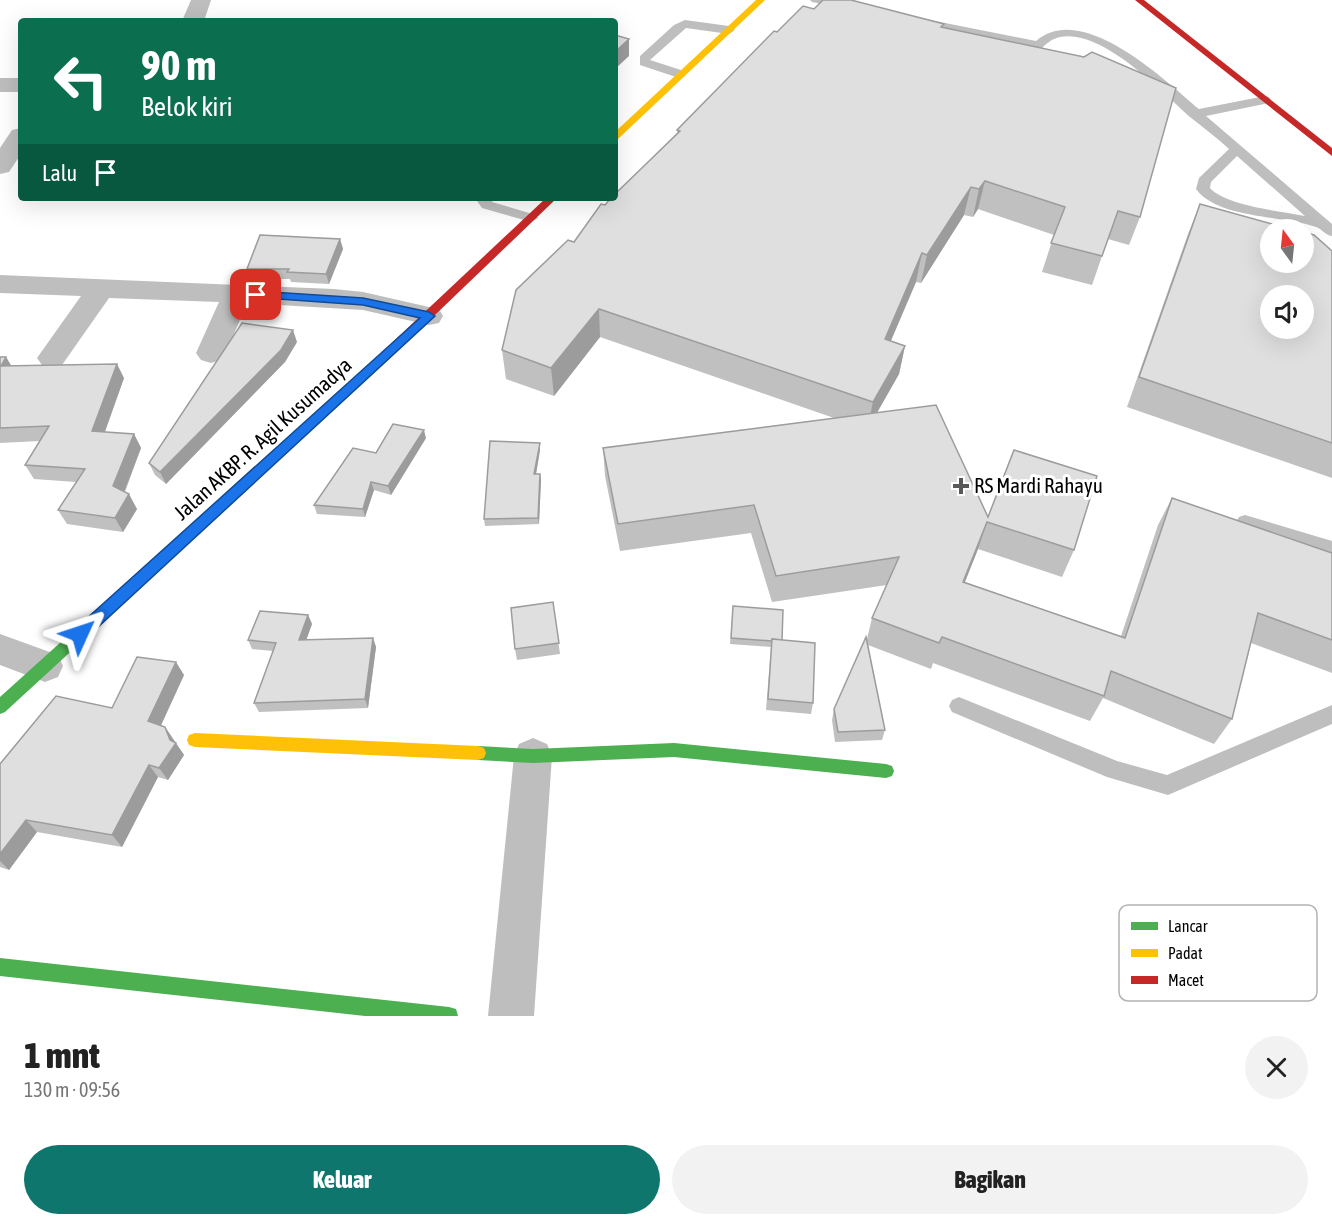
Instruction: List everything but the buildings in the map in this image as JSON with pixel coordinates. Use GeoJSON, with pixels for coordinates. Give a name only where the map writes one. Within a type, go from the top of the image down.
{"type":"FeatureCollection","features":[{"type":"Feature","properties":{"kind":"main road"},"geometry":{"type":"LineString","coordinates":[[618,134],[760,0]]}},
{"type":"Feature","properties":{"kind":"main road"},"geometry":{"type":"LineString","coordinates":[[1139,0],[1154,4],[1265,100],[1332,153]]}},
{"type":"Feature","properties":{"kind":"main road","name":"Jalan AKBP. R. Agil Kusumadya"},"geometry":{"type":"LineString","coordinates":[[0,707],[429,316],[549,201]]}},
{"type":"Feature","properties":{"kind":"main road"},"geometry":{"type":"LineString","coordinates":[[195,740],[533,756],[674,750],[886,771]]}},
{"type":"Feature","properties":{"kind":"main road"},"geometry":{"type":"LineString","coordinates":[[0,967],[448,1016]]}},
{"type":"Feature","properties":{"kind":"street"},"geometry":{"type":"LineString","coordinates":[[194,18],[201,0]]}},
{"type":"Feature","properties":{"kind":"street"},"geometry":{"type":"LineString","coordinates":[[0,85],[18,85]]}},
{"type":"Feature","properties":{"kind":"street"},"geometry":{"type":"LineString","coordinates":[[0,167],[18,140]]}},
{"type":"Feature","properties":{"kind":"street"},"geometry":{"type":"LineString","coordinates":[[0,284],[353,300],[429,316]]}},
{"type":"Feature","properties":{"kind":"street"},"geometry":{"type":"LineString","coordinates":[[52,358],[101,289]]}},
{"type":"Feature","properties":{"kind":"street"},"geometry":{"type":"LineString","coordinates":[[211,353],[237,294]]}},
{"type":"Feature","properties":{"kind":"street"},"geometry":{"type":"LineString","coordinates":[[0,649],[45,666]]}},
{"type":"Feature","properties":{"kind":"street"},"geometry":{"type":"LineString","coordinates":[[511,1016],[533,756]]}},
{"type":"Feature","properties":{"kind":"lane"},"geometry":{"type":"LineString","coordinates":[[815,8],[829,2],[863,9]]}},
{"type":"Feature","properties":{"kind":"lane"},"geometry":{"type":"LineString","coordinates":[[815,8],[854,20]]}},
{"type":"Feature","properties":{"kind":"lane"},"geometry":{"type":"LineString","coordinates":[[905,19],[1039,45]]}},
{"type":"Feature","properties":{"kind":"lane"},"geometry":{"type":"LineString","coordinates":[[680,74],[644,62],[644,59],[678,27],[685,24],[729,30]]}},
{"type":"Feature","properties":{"kind":"lane"},"geometry":{"type":"LineString","coordinates":[[1003,55],[1025,57],[1032,55],[1048,37],[1067,33],[1106,44],[1142,66],[1328,229]]}},
{"type":"Feature","properties":{"kind":"lane"},"geometry":{"type":"LineString","coordinates":[[1195,114],[1265,100]]}},
{"type":"Feature","properties":{"kind":"lane"},"geometry":{"type":"LineString","coordinates":[[1236,150],[1204,181],[1203,189],[1210,197],[1224,203],[1328,229]]}},
{"type":"Feature","properties":{"kind":"lane"},"geometry":{"type":"LineString","coordinates":[[484,201],[487,205],[531,218]]}},
{"type":"Feature","properties":{"kind":"lane"},"geometry":{"type":"LineString","coordinates":[[1245,522],[1332,548]]}},
{"type":"Feature","properties":{"kind":"lane"},"geometry":{"type":"LineString","coordinates":[[959,706],[1114,770],[1168,785],[1332,714]]}},
{"type":"Feature","properties":{"kind":"traffic: fast"},"geometry":{"type":"LineString","coordinates":[[0,707],[385,356]]}},
{"type":"Feature","properties":{"kind":"traffic: fast"},"geometry":{"type":"LineString","coordinates":[[478,753],[533,756],[674,750],[886,771]]}},
{"type":"Feature","properties":{"kind":"traffic: fast"},"geometry":{"type":"LineString","coordinates":[[0,967],[449,1016]]}},
{"type":"Feature","properties":{"kind":"traffic: slow"},"geometry":{"type":"LineString","coordinates":[[618,134],[761,0]]}},
{"type":"Feature","properties":{"kind":"traffic: slow"},"geometry":{"type":"LineString","coordinates":[[195,740],[478,753]]}},
{"type":"Feature","properties":{"kind":"traffic: jam"},"geometry":{"type":"LineString","coordinates":[[1139,0],[1332,153]]}},
{"type":"Feature","properties":{"kind":"traffic: jam"},"geometry":{"type":"LineString","coordinates":[[385,356],[549,201]]}},
{"type":"Feature","properties":{"kind":"place","name":"RS Mardi Rahayu"},"geometry":{"type":"Point","coordinates":[961,486]}},
{"type":"Feature","properties":{"kind":"route"},"geometry":{"type":"LineString","coordinates":[[80,634],[429,316],[334,298],[256,295]]}}]}
